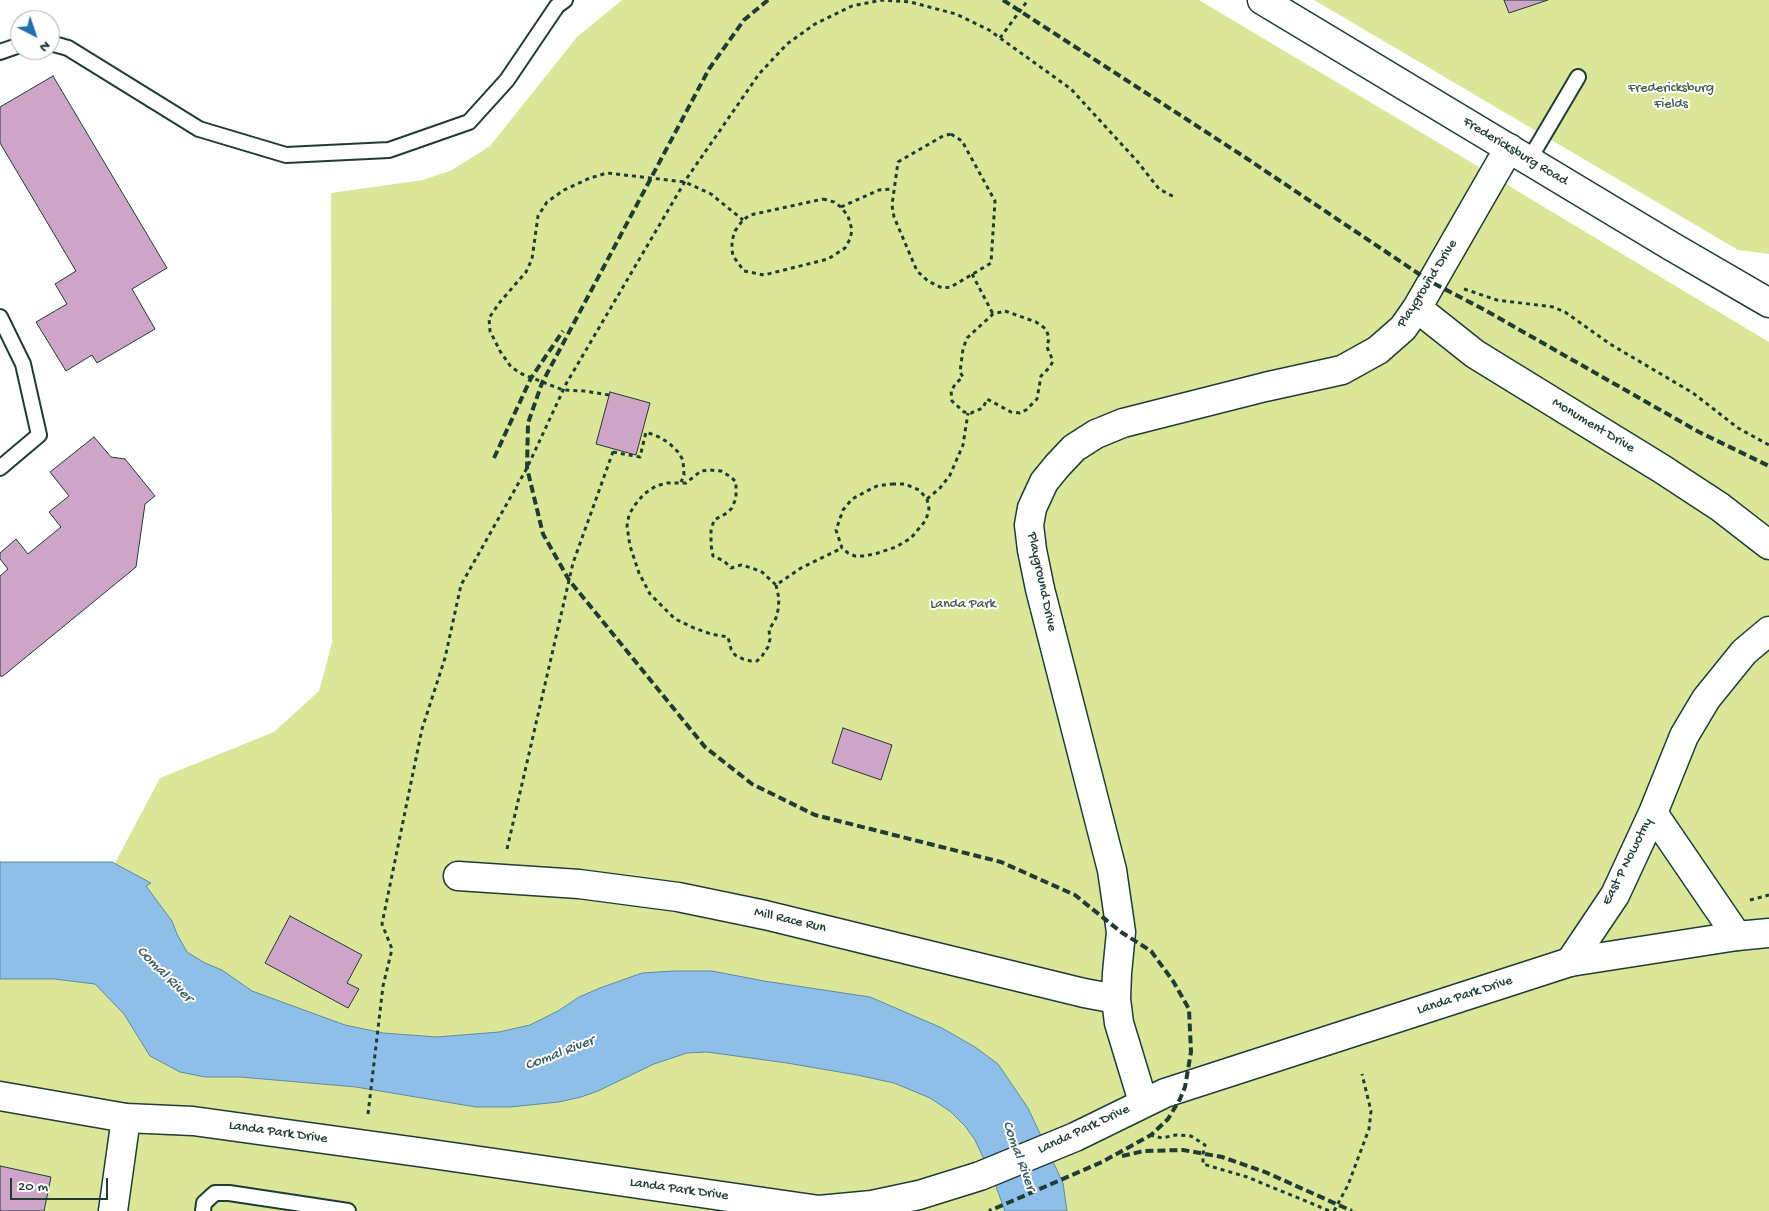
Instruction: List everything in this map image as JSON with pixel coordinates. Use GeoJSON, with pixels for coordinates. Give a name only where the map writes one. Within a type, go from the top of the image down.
{"type":"FeatureCollection","features":[{"type":"Feature","properties":{"kind":"street","name":"Fredericksburg Road"},"geometry":{"type":"LineString","coordinates":[[1262,0],[1670,246],[1769,303]]}},
{"type":"Feature","properties":{"kind":"street","name":"Playground Drive"},"geometry":{"type":"LineString","coordinates":[[1143,1102],[1119,1023],[1116,999],[1122,932],[1112,870],[1040,590],[1029,525],[1032,508],[1044,482],[1057,466],[1074,448],[1096,434],[1123,423],[1265,387],[1342,370],[1378,350],[1403,328],[1519,154]]}},
{"type":"Feature","properties":{"kind":"street","name":"Monument Drive"},"geometry":{"type":"LineString","coordinates":[[1416,308],[1475,354],[1662,469],[1720,507],[1769,546]]}},
{"type":"Feature","properties":{"kind":"street","name":"East P Nowotny"},"geometry":{"type":"LineString","coordinates":[[1570,962],[1615,895],[1653,813],[1684,736],[1706,699],[1744,652],[1769,631]]}},
{"type":"Feature","properties":{"kind":"street","name":"East P Nowotny"},"geometry":{"type":"LineString","coordinates":[[1653,813],[1737,936]]}},
{"type":"Feature","properties":{"kind":"street","name":"Mill Race Run"},"geometry":{"type":"LineString","coordinates":[[458,876],[579,884],[678,897],[774,917],[1084,993],[1116,999]]}},
{"type":"Feature","properties":{"kind":"street","name":"Landa Park Drive"},"geometry":{"type":"LineString","coordinates":[[0,1096],[126,1118],[193,1121],[268,1131],[819,1211],[872,1208],[980,1176],[1075,1137],[1165,1092],[1570,962],[1737,936],[1769,933]]}},
{"type":"Feature","properties":{"kind":"street"},"geometry":{"type":"LineString","coordinates":[[113,1211],[126,1118]]}},
{"type":"Feature","properties":{"kind":"lane"},"geometry":{"type":"LineString","coordinates":[[60,46],[68,48],[199,129],[286,155],[389,150],[469,122],[507,80],[557,6],[564,0]]}},
{"type":"Feature","properties":{"kind":"lane"},"geometry":{"type":"LineString","coordinates":[[1519,154],[1578,77]]}},
{"type":"Feature","properties":{"kind":"lane"},"geometry":{"type":"LineString","coordinates":[[0,317],[23,364],[39,435],[0,468]]}},
{"type":"Feature","properties":{"kind":"lane"},"geometry":{"type":"LineString","coordinates":[[203,1211],[204,1203],[215,1193],[229,1193],[348,1211]]}},
{"type":"Feature","properties":{"kind":"path"},"geometry":{"type":"LineString","coordinates":[[368,1114],[383,986],[392,949],[382,924],[422,729],[445,658],[462,585],[527,468],[563,390],[685,182],[759,74],[787,44],[815,24],[852,6],[882,0],[910,2],[956,14],[989,30],[1071,89],[1137,161],[1159,189],[1176,198]]}},
{"type":"Feature","properties":{"kind":"path"},"geometry":{"type":"LineString","coordinates":[[1000,38],[1028,0]]}},
{"type":"Feature","properties":{"kind":"path"},"geometry":{"type":"LineString","coordinates":[[951,134],[962,141],[995,201],[991,263],[972,274],[951,287],[942,288],[928,281],[917,271],[894,218],[892,205],[898,162],[943,136],[951,134]]}},
{"type":"Feature","properties":{"kind":"path"},"geometry":{"type":"LineString","coordinates":[[609,395],[563,390],[522,374],[511,367],[490,331],[489,318],[526,272],[532,259],[538,216],[547,202],[564,190],[590,178],[607,173],[685,182],[711,194],[743,220]]}},
{"type":"Feature","properties":{"kind":"path"},"geometry":{"type":"LineString","coordinates":[[841,207],[879,190],[893,189]]}},
{"type":"Feature","properties":{"kind":"path"},"geometry":{"type":"LineString","coordinates":[[822,199],[834,202],[841,207],[848,216],[852,230],[845,248],[828,259],[764,275],[744,271],[733,256],[732,241],[735,231],[743,220],[750,215],[822,199]]}},
{"type":"Feature","properties":{"kind":"path"},"geometry":{"type":"LineString","coordinates":[[972,274],[993,314]]}},
{"type":"Feature","properties":{"kind":"path"},"geometry":{"type":"LineString","coordinates":[[1456,286],[1497,300],[1553,307],[1566,312],[1610,344],[1693,393],[1738,428],[1769,445]]}},
{"type":"Feature","properties":{"kind":"path"},"geometry":{"type":"LineString","coordinates":[[1005,311],[1036,322],[1046,329],[1049,338],[1047,347],[1053,361],[1041,376],[1036,400],[1020,413],[1011,412],[987,400],[983,408],[968,413],[964,412],[952,401],[951,391],[963,377],[960,372],[963,349],[967,338],[993,314],[1005,311]]}},
{"type":"Feature","properties":{"kind":"path"},"geometry":{"type":"LineString","coordinates":[[927,499],[940,488],[950,475],[963,445],[968,413]]}},
{"type":"Feature","properties":{"kind":"path"},"geometry":{"type":"LineString","coordinates":[[500,878],[573,563],[613,451],[640,456],[646,432],[659,437],[670,443],[683,460],[684,474],[682,482]]}},
{"type":"Feature","properties":{"kind":"path"},"geometry":{"type":"LineString","coordinates":[[710,470],[721,471],[736,482],[736,498],[732,508],[714,520],[710,531],[713,556],[724,561],[731,568],[741,565],[762,572],[776,584],[779,599],[778,610],[769,630],[770,639],[768,647],[757,660],[751,662],[735,655],[731,649],[728,637],[711,634],[676,619],[650,594],[639,573],[630,546],[627,526],[629,515],[644,494],[656,486],[682,482],[686,483],[701,471],[710,470]]}},
{"type":"Feature","properties":{"kind":"path"},"geometry":{"type":"LineString","coordinates":[[892,484],[905,484],[919,490],[927,499],[929,509],[926,520],[911,538],[896,547],[878,554],[865,556],[855,556],[842,548],[836,530],[843,510],[852,499],[877,486],[892,484]]}},
{"type":"Feature","properties":{"kind":"path"},"geometry":{"type":"LineString","coordinates":[[776,584],[801,568],[842,548]]}},
{"type":"Feature","properties":{"kind":"path"},"geometry":{"type":"LineString","coordinates":[[1744,902],[1769,895]]}},
{"type":"Feature","properties":{"kind":"path"},"geometry":{"type":"LineString","coordinates":[[1147,1132],[1151,1136],[1162,1138],[1176,1135],[1191,1136],[1205,1145],[1203,1164],[1247,1177],[1332,1211],[1348,1185],[1368,1129],[1371,1111],[1362,1074]]}},
{"type":"Feature","properties":{"kind":"green space","name":"Landa Park"},"geometry":{"type":"Polygon","coordinates":[[[622,0],[1199,0],[1769,342],[1769,1211],[0,1211],[0,979],[54,978],[160,778],[274,732],[319,691],[332,643],[331,193],[423,180],[452,170],[490,146],[577,37],[622,0]]]}},
{"type":"Feature","properties":{"kind":"green space","name":"Fredericksburg Fields"},"geometry":{"type":"Polygon","coordinates":[[[1314,0],[1769,0],[1769,254],[1738,250],[1314,0]]]}},
{"type":"Feature","properties":{"kind":"water","name":"Comal River"},"geometry":{"type":"Polygon","coordinates":[[[0,862],[112,862],[151,883],[146,886],[172,921],[187,952],[205,963],[222,970],[252,991],[345,1025],[383,1033],[437,1037],[499,1032],[530,1025],[558,1011],[579,997],[642,973],[712,971],[870,997],[942,1028],[975,1047],[998,1064],[1028,1108],[1063,1183],[1067,1211],[1005,1211],[994,1181],[975,1140],[965,1126],[951,1112],[930,1098],[894,1083],[787,1063],[707,1052],[687,1053],[654,1064],[598,1091],[581,1097],[559,1102],[510,1107],[476,1107],[356,1087],[240,1077],[205,1077],[180,1072],[150,1056],[124,1014],[95,984],[54,979],[0,979],[0,862]]]}},
{"type":"Feature","properties":{"kind":"building"},"geometry":{"type":"Polygon","coordinates":[[[1504,0],[1548,0],[1509,13],[1504,0]]]}},
{"type":"Feature","properties":{"kind":"building"},"geometry":{"type":"Polygon","coordinates":[[[53,76],[167,268],[132,289],[155,329],[97,363],[92,355],[66,371],[36,322],[67,304],[55,284],[76,271],[0,143],[0,107],[53,76]]]}},
{"type":"Feature","properties":{"kind":"building"},"geometry":{"type":"Polygon","coordinates":[[[610,392],[650,403],[636,455],[596,444],[610,392]]]}},
{"type":"Feature","properties":{"kind":"building"},"geometry":{"type":"Polygon","coordinates":[[[94,437],[111,457],[125,459],[155,496],[145,504],[136,567],[3,676],[0,676],[0,576],[8,569],[0,559],[0,553],[16,539],[28,554],[61,527],[49,512],[69,496],[50,472],[94,437]]]}},
{"type":"Feature","properties":{"kind":"building"},"geometry":{"type":"Polygon","coordinates":[[[843,728],[892,745],[881,780],[832,763],[843,728]]]}},
{"type":"Feature","properties":{"kind":"building"},"geometry":{"type":"Polygon","coordinates":[[[290,916],[362,955],[347,983],[359,989],[348,1008],[265,963],[290,916]]]}},
{"type":"Feature","properties":{"kind":"building"},"geometry":{"type":"Polygon","coordinates":[[[0,1166],[51,1177],[44,1211],[0,1211],[0,1166]]]}},
{"type":"Feature","properties":{"kind":"railway"},"geometry":{"type":"LineString","coordinates":[[768,0],[744,20],[709,69],[542,383],[528,423],[527,468],[543,534],[569,580],[705,747],[752,784],[815,815],[1001,862],[1075,895],[1121,932],[1151,951],[1173,981],[1189,1009],[1191,1052],[1185,1087],[1168,1119],[1151,1135],[1102,1162],[989,1211]]}},
{"type":"Feature","properties":{"kind":"railway"},"geometry":{"type":"LineString","coordinates":[[1003,0],[1240,154],[1431,282],[1483,309],[1699,432],[1769,466]]}},
{"type":"Feature","properties":{"kind":"railway"},"geometry":{"type":"LineString","coordinates":[[494,458],[531,378],[563,331]]}},
{"type":"Feature","properties":{"kind":"railway"},"geometry":{"type":"LineString","coordinates":[[1122,1156],[1144,1151],[1183,1150],[1222,1157],[1265,1172],[1352,1211]]}}]}
